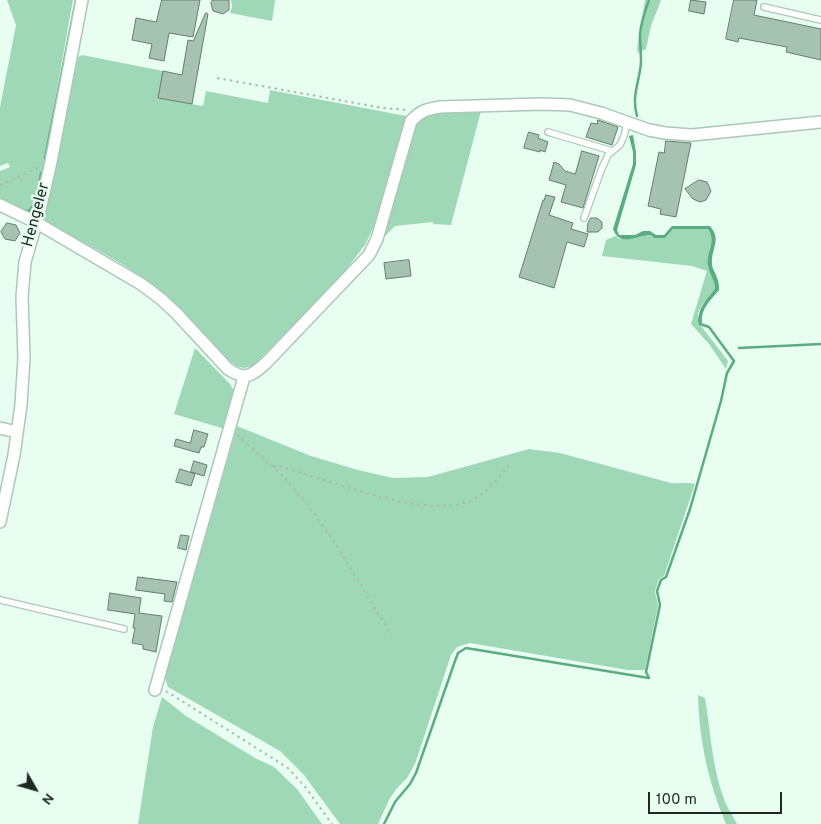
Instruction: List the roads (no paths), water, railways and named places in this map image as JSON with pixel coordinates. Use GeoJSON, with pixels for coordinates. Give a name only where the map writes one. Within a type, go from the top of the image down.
{"type":"FeatureCollection","features":[{"type":"Feature","properties":{"kind":"street","name":"Hengeler"},"geometry":{"type":"LineString","coordinates":[[0,522],[14,455],[23,379],[22,280],[51,162],[82,0]]}},
{"type":"Feature","properties":{"kind":"street"},"geometry":{"type":"LineString","coordinates":[[0,205],[37,223],[117,269],[161,298],[228,369],[244,377],[253,374],[266,363],[369,255],[377,239],[411,122],[419,113],[428,109],[542,104],[570,105],[586,108],[626,123],[665,133],[692,135],[821,121]]}},
{"type":"Feature","properties":{"kind":"street"},"geometry":{"type":"LineString","coordinates":[[157,686],[244,377]]}},
{"type":"Feature","properties":{"kind":"street"},"geometry":{"type":"LineString","coordinates":[[0,428],[17,432]]}},
{"type":"Feature","properties":{"kind":"lane"},"geometry":{"type":"LineString","coordinates":[[764,7],[821,20]]}},
{"type":"Feature","properties":{"kind":"lane"},"geometry":{"type":"LineString","coordinates":[[584,218],[608,154],[620,144],[624,136],[626,123]]}},
{"type":"Feature","properties":{"kind":"lane"},"geometry":{"type":"LineString","coordinates":[[548,132],[612,151]]}},
{"type":"Feature","properties":{"kind":"lane"},"geometry":{"type":"LineString","coordinates":[[0,600],[124,629]]}},
{"type":"Feature","properties":{"kind":"waterway"},"geometry":{"type":"LineString","coordinates":[[45,158],[76,0]]}},
{"type":"Feature","properties":{"kind":"waterway"},"geometry":{"type":"LineString","coordinates":[[637,116],[635,95],[641,62],[640,34],[649,0]]}},
{"type":"Feature","properties":{"kind":"waterway"},"geometry":{"type":"LineString","coordinates":[[22,211],[29,211],[35,203],[41,173]]}},
{"type":"Feature","properties":{"kind":"waterway"},"geometry":{"type":"LineString","coordinates":[[384,824],[395,802],[410,784],[416,773],[458,653],[466,648],[649,678],[646,672],[660,605],[657,591],[661,580],[666,577],[690,509],[721,401],[727,373],[734,361],[709,327],[700,324],[700,320]]}},
{"type":"Feature","properties":{"kind":"waterway"},"geometry":{"type":"LineString","coordinates":[[739,348],[821,344]]}}]}
